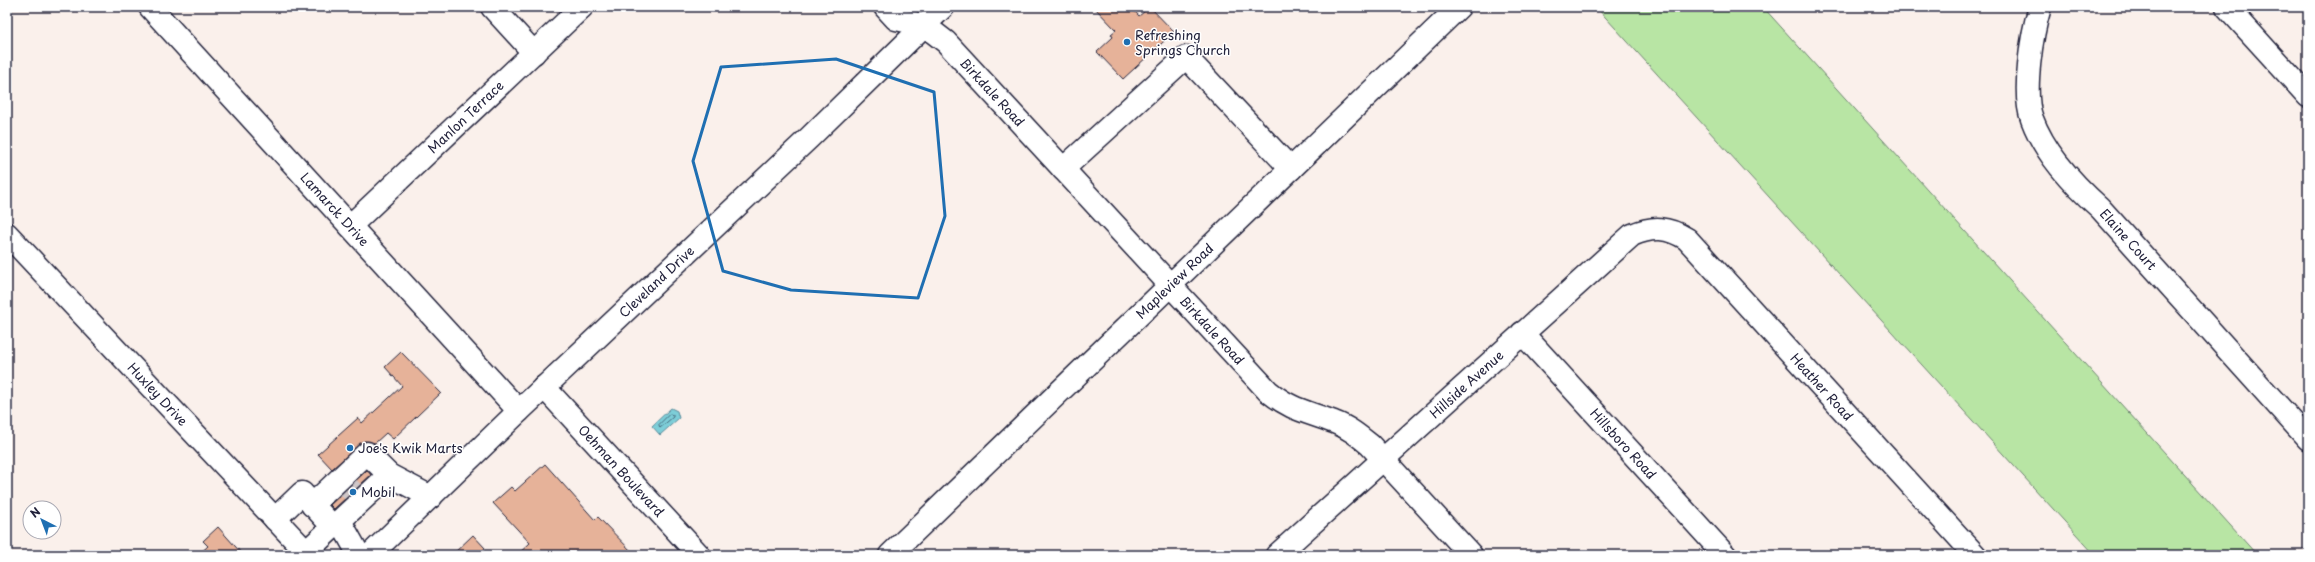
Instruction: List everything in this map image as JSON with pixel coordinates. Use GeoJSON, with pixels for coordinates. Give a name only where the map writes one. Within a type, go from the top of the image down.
{"type":"FeatureCollection","features":[{"type":"Feature","properties":{"kind":"street","name":"Lamarck Drive"},"geometry":{"type":"LineString","coordinates":[[150,7],[519,411]]}},
{"type":"Feature","properties":{"kind":"street"},"geometry":{"type":"LineString","coordinates":[[492,7],[534,53]]}},
{"type":"Feature","properties":{"kind":"street","name":"Manlon Terrace"},"geometry":{"type":"LineString","coordinates":[[350,226],[582,7]]}},
{"type":"Feature","properties":{"kind":"street"},"geometry":{"type":"LineString","coordinates":[[885,7],[896,19],[924,25]]}},
{"type":"Feature","properties":{"kind":"street"},"geometry":{"type":"LineString","coordinates":[[912,7],[924,25]]}},
{"type":"Feature","properties":{"kind":"street","name":"Cleveland Drive"},"geometry":{"type":"LineString","coordinates":[[370,555],[544,387],[804,142],[943,7]]}},
{"type":"Feature","properties":{"kind":"street","name":"Mapleview Road"},"geometry":{"type":"LineString","coordinates":[[890,555],[1459,7]]}},
{"type":"Feature","properties":{"kind":"street","name":"Elaine Court"},"geometry":{"type":"LineString","coordinates":[[2040,7],[2030,53],[2028,85],[2031,118],[2052,156],[2079,190],[2100,208],[2308,439]]}},
{"type":"Feature","properties":{"kind":"street"},"geometry":{"type":"LineString","coordinates":[[2227,7],[2308,96]]}},
{"type":"Feature","properties":{"kind":"street","name":"Birkdale Road"},"geometry":{"type":"LineString","coordinates":[[924,25],[946,42],[1268,392],[1282,403],[1302,413],[1334,422],[1352,431],[1370,445],[1471,555]]}},
{"type":"Feature","properties":{"kind":"street"},"geometry":{"type":"LineString","coordinates":[[1063,169],[1186,57],[1291,169]]}},
{"type":"Feature","properties":{"kind":"street","name":"Hillside Avenue"},"geometry":{"type":"LineString","coordinates":[[1278,555],[1522,333],[1632,236],[1645,230],[1662,228]]}},
{"type":"Feature","properties":{"kind":"street","name":"Heather Road"},"geometry":{"type":"LineString","coordinates":[[1662,228],[1675,232],[1687,239],[1975,555]]}},
{"type":"Feature","properties":{"kind":"street","name":"Huxley Drive"},"geometry":{"type":"LineString","coordinates":[[7,234],[308,554]]}},
{"type":"Feature","properties":{"kind":"street","name":"Hillsboro Road"},"geometry":{"type":"LineString","coordinates":[[1522,333],[1725,555]]}},
{"type":"Feature","properties":{"kind":"street","name":"Oehman Boulevard"},"geometry":{"type":"LineString","coordinates":[[544,387],[699,555]]}},
{"type":"Feature","properties":{"kind":"street"},"geometry":{"type":"LineString","coordinates":[[308,554],[336,524],[367,453],[389,475],[431,497]]}},
{"type":"Feature","properties":{"kind":"street"},"geometry":{"type":"LineString","coordinates":[[312,504],[389,475]]}},
{"type":"Feature","properties":{"kind":"street"},"geometry":{"type":"LineString","coordinates":[[275,519],[302,493],[312,504],[336,524],[358,555]]}},
{"type":"Feature","properties":{"kind":"highlighted area"},"geometry":{"type":"Polygon","coordinates":[[[836,59],[934,92],[945,216],[918,298],[791,290],[723,271],[693,161],[721,67],[836,59]]]}},
{"type":"Feature","properties":{"kind":"green space"},"geometry":{"type":"Polygon","coordinates":[[[1596,7],[1763,7],[2257,555],[2095,555],[1596,7]]]}},
{"type":"Feature","properties":{"kind":"water"},"geometry":{"type":"Polygon","coordinates":[[[671,408],[677,411],[679,418],[660,435],[652,426],[671,408]]]}},
{"type":"Feature","properties":{"kind":"building"},"geometry":{"type":"Polygon","coordinates":[[[1094,7],[1131,7],[1139,16],[1150,7],[1174,32],[1123,79],[1097,52],[1113,37],[1111,34],[1116,30],[1094,7]]]}},
{"type":"Feature","properties":{"kind":"building"},"geometry":{"type":"Polygon","coordinates":[[[401,352],[441,393],[393,439],[386,433],[375,443],[364,441],[332,469],[318,454],[358,418],[362,423],[402,386],[385,367],[401,352]]]}},
{"type":"Feature","properties":{"kind":"building"},"geometry":{"type":"Polygon","coordinates":[[[545,464],[595,520],[598,517],[635,555],[517,555],[530,543],[493,503],[511,487],[515,491],[545,464]]]}},
{"type":"Feature","properties":{"kind":"building"},"geometry":{"type":"Polygon","coordinates":[[[367,470],[371,475],[334,509],[330,505],[367,470]]]}},
{"type":"Feature","properties":{"kind":"building"},"geometry":{"type":"Polygon","coordinates":[[[218,527],[243,555],[198,555],[208,546],[203,541],[218,527]]]}},
{"type":"Feature","properties":{"kind":"building"},"geometry":{"type":"Polygon","coordinates":[[[473,535],[485,548],[478,555],[452,555],[473,535]]]}},
{"type":"Feature","properties":{"kind":"tunnel"},"geometry":{"type":"LineString","coordinates":[[345,484],[359,498]]}},
{"type":"Feature","properties":{"kind":"place","name":"Refreshing Springs Church"},"geometry":{"type":"Point","coordinates":[1127,42]}},
{"type":"Feature","properties":{"kind":"place","name":"Joe's Kwik Marts"},"geometry":{"type":"Point","coordinates":[350,448]}},
{"type":"Feature","properties":{"kind":"place","name":"Mobil"},"geometry":{"type":"Point","coordinates":[353,492]}}]}
